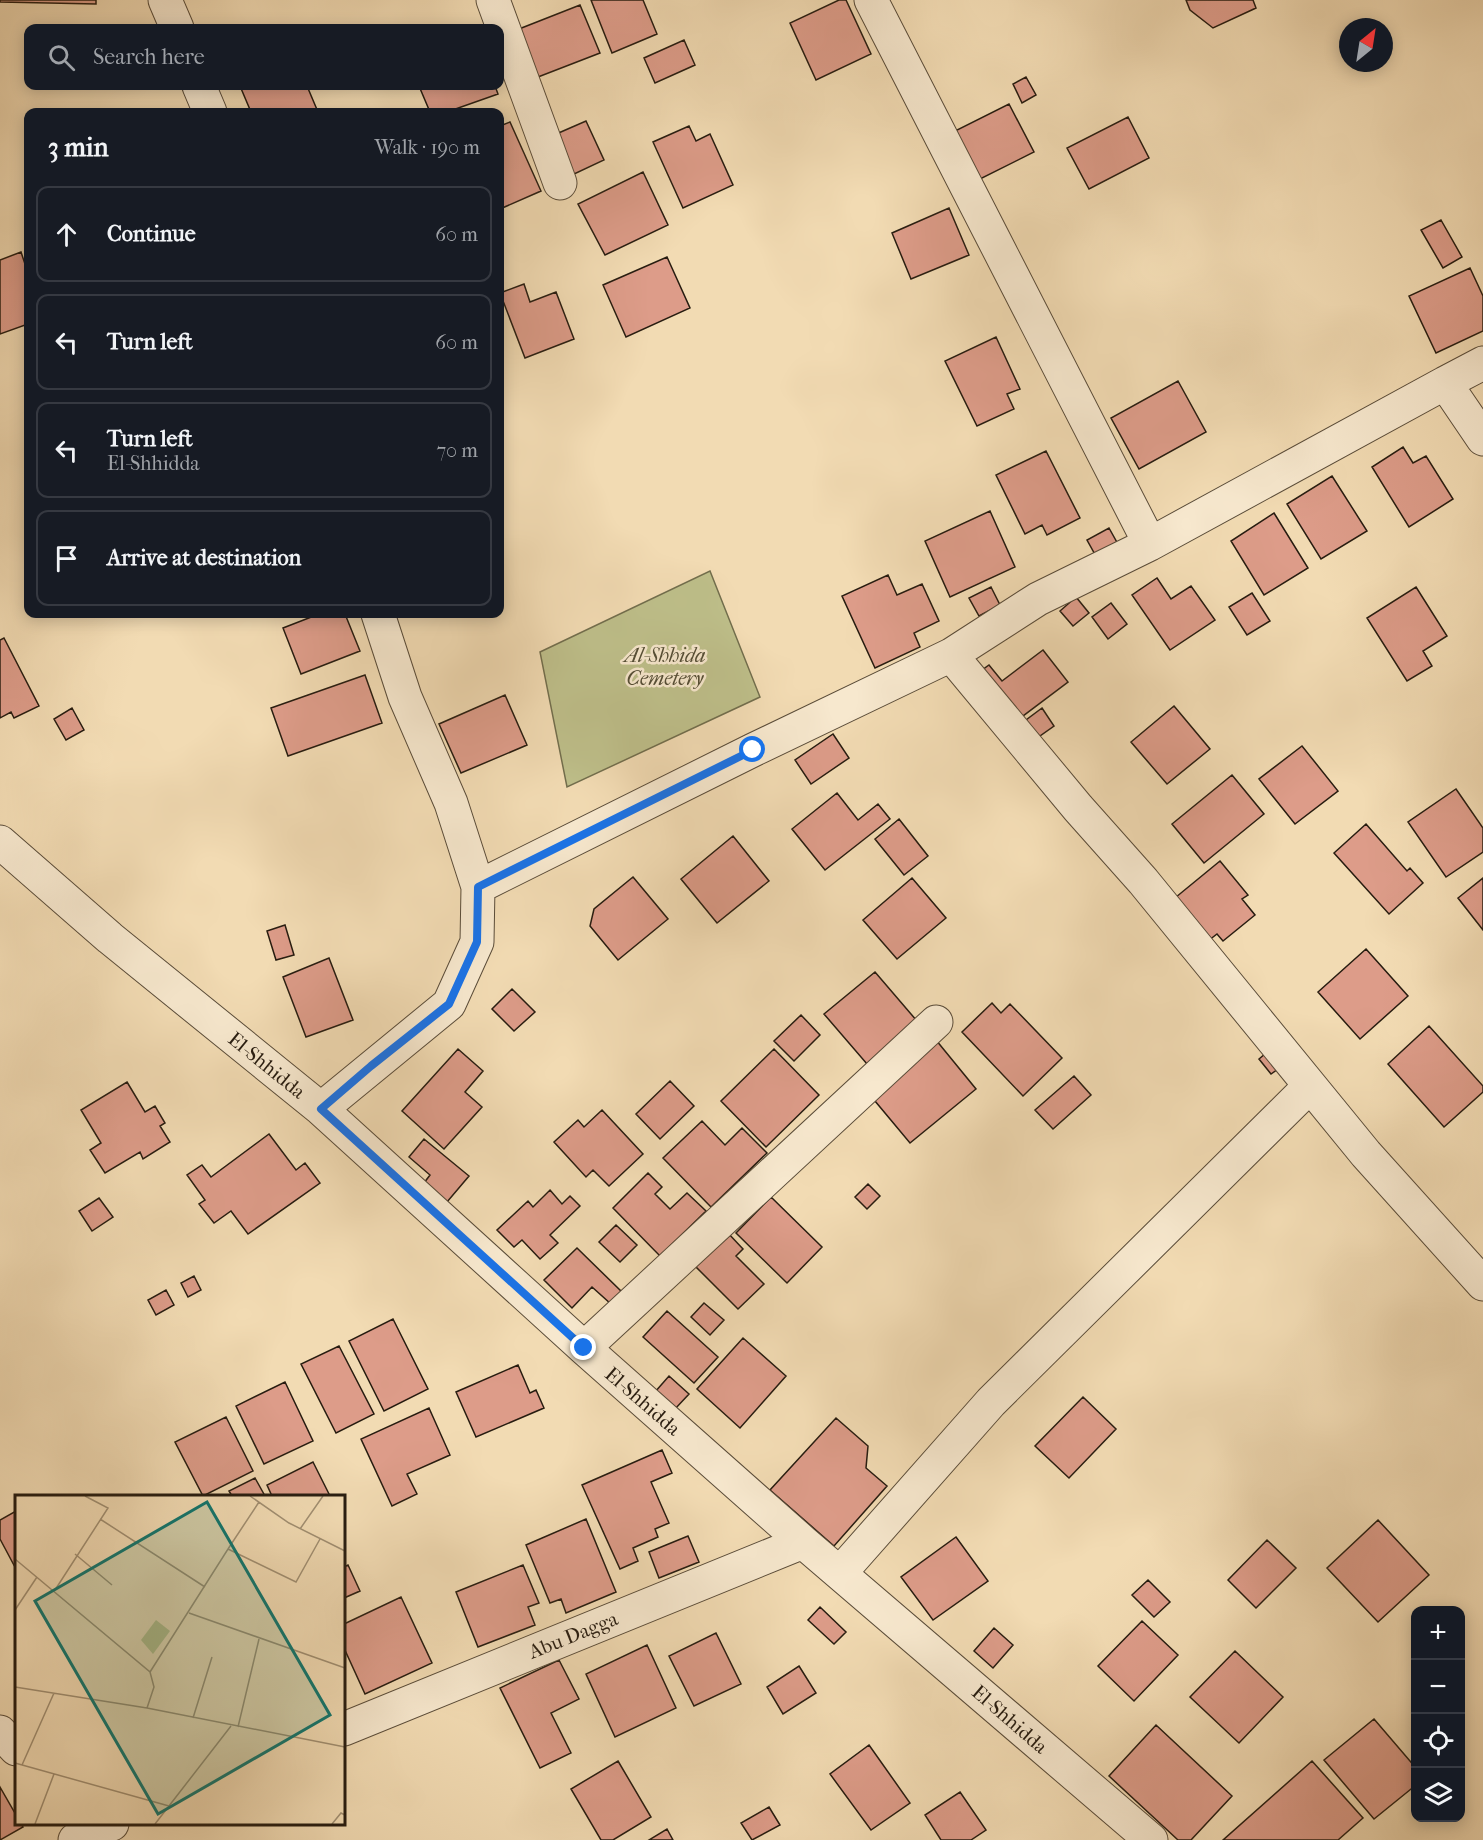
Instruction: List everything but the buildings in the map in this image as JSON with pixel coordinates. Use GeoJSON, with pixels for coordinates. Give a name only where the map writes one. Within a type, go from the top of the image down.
{"type":"FeatureCollection","features":[{"type":"Feature","properties":{"kind":"street"},"geometry":{"type":"LineString","coordinates":[[165,0],[175,24]]}},
{"type":"Feature","properties":{"kind":"street"},"geometry":{"type":"LineString","coordinates":[[493,0],[502,24]]}},
{"type":"Feature","properties":{"kind":"street"},"geometry":{"type":"LineString","coordinates":[[872,0],[1150,543]]}},
{"type":"Feature","properties":{"kind":"street"},"geometry":{"type":"LineString","coordinates":[[504,30],[560,183]]}},
{"type":"Feature","properties":{"kind":"street"},"geometry":{"type":"LineString","coordinates":[[201,90],[208,108]]}},
{"type":"Feature","properties":{"kind":"street"},"geometry":{"type":"LineString","coordinates":[[478,887],[753,750],[951,655],[1038,599],[1150,543],[1483,363]]}},
{"type":"Feature","properties":{"kind":"street"},"geometry":{"type":"LineString","coordinates":[[1445,383],[1483,439]]}},
{"type":"Feature","properties":{"kind":"street"},"geometry":{"type":"LineString","coordinates":[[321,1109],[449,1004],[477,942],[478,887],[451,803],[405,697],[379,618]]}},
{"type":"Feature","properties":{"kind":"street"},"geometry":{"type":"LineString","coordinates":[[951,655],[1078,808],[1143,880],[1366,1154],[1483,1284]]}},
{"type":"Feature","properties":{"kind":"street","name":"El-Shhidda"},"geometry":{"type":"LineString","coordinates":[[0,842],[110,938],[321,1109],[584,1348],[803,1542],[1151,1840]]}},
{"type":"Feature","properties":{"kind":"street"},"geometry":{"type":"LineString","coordinates":[[584,1348],[936,1022]]}},
{"type":"Feature","properties":{"kind":"street"},"geometry":{"type":"LineString","coordinates":[[840,1573],[991,1402],[1310,1086]]}},
{"type":"Feature","properties":{"kind":"street","name":"Abu Dagga"},"geometry":{"type":"LineString","coordinates":[[345,1729],[803,1542]]}},
{"type":"Feature","properties":{"kind":"street"},"geometry":{"type":"LineString","coordinates":[[0,1732],[15,1748]]}},
{"type":"Feature","properties":{"kind":"green space","name":"Al-Shhida Cemetery"},"geometry":{"type":"Polygon","coordinates":[[[710,571],[760,697],[567,787],[540,652],[710,571]]]}},
{"type":"Feature","properties":{"kind":"route"},"geometry":{"type":"LineString","coordinates":[[584,1348],[321,1109],[449,1004],[477,942],[478,887],[753,750]]}}]}
